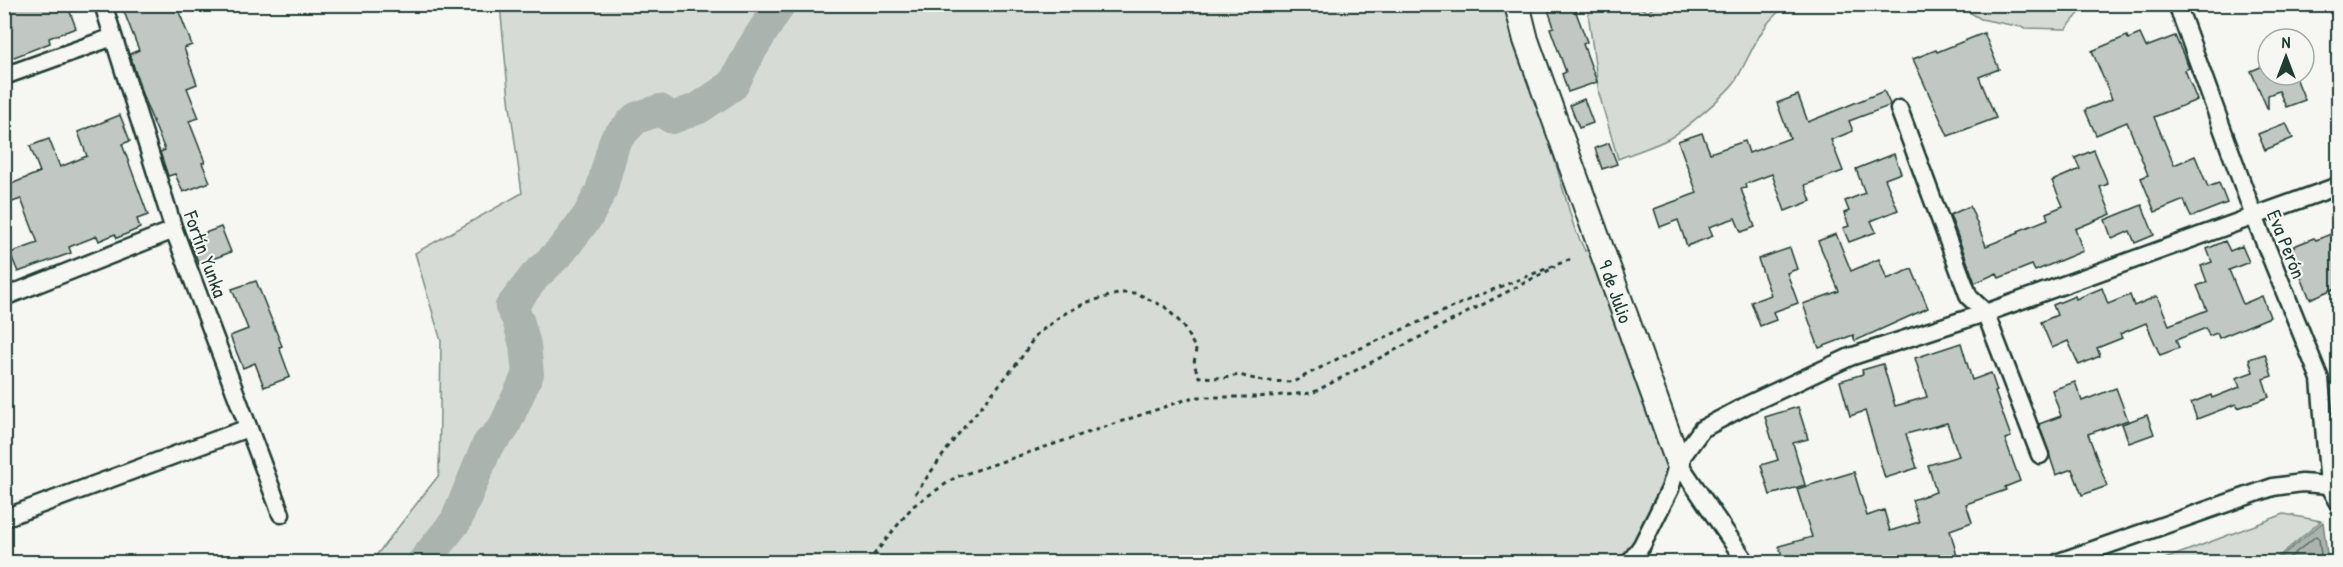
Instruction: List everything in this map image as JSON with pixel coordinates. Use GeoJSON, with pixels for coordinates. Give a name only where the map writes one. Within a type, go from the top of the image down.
{"type":"FeatureCollection","features":[{"type":"Feature","properties":{"kind":"main road","name":"9 de Julio"},"geometry":{"type":"LineString","coordinates":[[1517,4],[1526,40],[1678,462]]}},
{"type":"Feature","properties":{"kind":"street","name":"Fortín Yunka"},"geometry":{"type":"LineString","coordinates":[[103,4],[174,230],[281,514]]}},
{"type":"Feature","properties":{"kind":"street","name":"Eva Perón"},"geometry":{"type":"LineString","coordinates":[[2177,4],[2254,216],[2320,379],[2338,501]]}},
{"type":"Feature","properties":{"kind":"street"},"geometry":{"type":"LineString","coordinates":[[4,76],[113,37]]}},
{"type":"Feature","properties":{"kind":"street"},"geometry":{"type":"LineString","coordinates":[[1899,109],[1969,297],[1985,312],[2040,455]]}},
{"type":"Feature","properties":{"kind":"street"},"geometry":{"type":"LineString","coordinates":[[1630,562],[1642,545],[1670,489],[1678,462],[1702,429],[1850,357],[1985,312],[2338,186]]}},
{"type":"Feature","properties":{"kind":"street"},"geometry":{"type":"LineString","coordinates":[[4,297],[174,230]]}},
{"type":"Feature","properties":{"kind":"street"},"geometry":{"type":"LineString","coordinates":[[4,518],[248,428]]}},
{"type":"Feature","properties":{"kind":"street","name":"9 de Julio"},"geometry":{"type":"LineString","coordinates":[[1678,462],[1746,562]]}},
{"type":"Feature","properties":{"kind":"street"},"geometry":{"type":"LineString","coordinates":[[2059,562],[2273,487],[2334,481]]}},
{"type":"Feature","properties":{"kind":"path"},"geometry":{"type":"LineString","coordinates":[[868,562],[913,506],[956,477],[1194,397],[1255,397],[1312,393],[1599,245]]}},
{"type":"Feature","properties":{"kind":"path"},"geometry":{"type":"LineString","coordinates":[[915,494],[956,437],[1019,361],[1036,335],[1062,315],[1088,302],[1122,293],[1136,293],[1165,307],[1181,322],[1196,349],[1194,364],[1199,377],[1224,378],[1239,375],[1263,381],[1293,382],[1341,357],[1482,294],[1570,259]]}},
{"type":"Feature","properties":{"kind":"shaded area"},"geometry":{"type":"Polygon","coordinates":[[[500,5],[1510,5],[1574,227],[1585,251],[1599,245],[1678,462],[1630,562],[371,562],[439,475],[441,341],[415,253],[522,193],[509,99],[500,5]]]}},
{"type":"Feature","properties":{"kind":"shaded area"},"geometry":{"type":"Polygon","coordinates":[[[1587,5],[1635,5],[1648,12],[1656,5],[1788,5],[1764,29],[1736,80],[1715,102],[1670,138],[1618,159],[1599,94],[1587,5]]]}},
{"type":"Feature","properties":{"kind":"shaded area"},"geometry":{"type":"Polygon","coordinates":[[[1957,5],[2086,5],[2066,29],[2026,28],[1981,19],[1957,5]]]}},
{"type":"Feature","properties":{"kind":"shaded area"},"geometry":{"type":"Polygon","coordinates":[[[2284,514],[2321,521],[2272,562],[2157,562],[2284,514]]]}},
{"type":"Feature","properties":{"kind":"water"},"geometry":{"type":"Polygon","coordinates":[[[2323,522],[2328,562],[2274,562],[2323,522]]]}},
{"type":"Feature","properties":{"kind":"building"},"geometry":{"type":"Polygon","coordinates":[[[4,4],[67,4],[76,28],[49,38],[50,43],[4,61],[4,4]]]}},
{"type":"Feature","properties":{"kind":"building"},"geometry":{"type":"Polygon","coordinates":[[[121,4],[176,4],[192,45],[184,48],[197,84],[187,88],[199,118],[189,121],[210,182],[183,192],[175,174],[168,176],[160,152],[165,150],[143,97],[130,54],[139,50],[121,4]]]}},
{"type":"Feature","properties":{"kind":"building"},"geometry":{"type":"Polygon","coordinates":[[[1546,4],[1573,4],[1587,42],[1583,44],[1597,82],[1568,92],[1562,74],[1566,72],[1550,28],[1554,27],[1546,4]]]}},
{"type":"Feature","properties":{"kind":"building"},"geometry":{"type":"Polygon","coordinates":[[[1984,33],[1999,69],[1979,77],[1996,118],[1948,136],[1913,59],[1984,33]]]}},
{"type":"Feature","properties":{"kind":"building"},"geometry":{"type":"Polygon","coordinates":[[[2140,34],[2146,47],[2175,36],[2189,68],[2185,70],[2197,100],[2154,117],[2174,165],[2195,156],[2208,187],[2219,183],[2227,203],[2191,217],[2184,200],[2155,212],[2141,178],[2148,175],[2127,122],[2096,135],[2085,110],[2112,99],[2092,51],[2127,36],[2128,39],[2140,34]]]}},
{"type":"Feature","properties":{"kind":"building"},"geometry":{"type":"Polygon","coordinates":[[[2256,69],[2256,82],[2251,71],[2256,69]]]}},
{"type":"Feature","properties":{"kind":"building"},"geometry":{"type":"Polygon","coordinates":[[[2258,87],[2300,87],[2305,100],[2286,107],[2279,91],[2268,95],[2268,110],[2258,87]]]}},
{"type":"Feature","properties":{"kind":"building"},"geometry":{"type":"Polygon","coordinates":[[[1884,91],[1889,106],[1849,121],[1853,131],[1831,140],[1843,171],[1805,185],[1811,201],[1785,211],[1772,174],[1745,184],[1746,188],[1741,189],[1755,227],[1741,232],[1735,218],[1709,227],[1713,236],[1687,246],[1678,220],[1660,227],[1654,209],[1697,193],[1678,141],[1702,133],[1710,153],[1745,141],[1749,153],[1790,138],[1777,103],[1798,95],[1808,122],[1884,91]]]}},
{"type":"Feature","properties":{"kind":"building"},"geometry":{"type":"Polygon","coordinates":[[[1584,99],[1593,123],[1579,128],[1570,105],[1584,99]]]}},
{"type":"Feature","properties":{"kind":"building"},"geometry":{"type":"Polygon","coordinates":[[[120,115],[130,141],[122,144],[148,215],[137,219],[140,228],[117,238],[115,234],[99,241],[97,236],[69,247],[71,253],[18,272],[10,253],[38,243],[21,199],[4,205],[4,187],[40,172],[30,146],[49,139],[60,167],[87,156],[78,132],[120,115]]]}},
{"type":"Feature","properties":{"kind":"building"},"geometry":{"type":"Polygon","coordinates":[[[2286,123],[2293,138],[2265,150],[2258,134],[2286,123]]]}},
{"type":"Feature","properties":{"kind":"building"},"geometry":{"type":"Polygon","coordinates":[[[1609,143],[1617,164],[1602,169],[1595,148],[1609,143]]]}},
{"type":"Feature","properties":{"kind":"building"},"geometry":{"type":"Polygon","coordinates":[[[2094,150],[2108,184],[2100,187],[2111,214],[2075,229],[2083,251],[2035,271],[2032,265],[1999,278],[1997,273],[1975,283],[1950,215],[1970,206],[1986,246],[2019,233],[2018,231],[2048,219],[2046,213],[2063,206],[2052,181],[2080,169],[2075,158],[2094,150]]]}},
{"type":"Feature","properties":{"kind":"building"},"geometry":{"type":"Polygon","coordinates":[[[1894,154],[1901,173],[1885,179],[1898,210],[1871,221],[1876,232],[1849,242],[1843,228],[1849,226],[1844,213],[1849,211],[1845,201],[1865,193],[1856,169],[1894,154]]]}},
{"type":"Feature","properties":{"kind":"building"},"geometry":{"type":"Polygon","coordinates":[[[2142,205],[2154,235],[2135,243],[2130,231],[2112,239],[2105,220],[2142,205]]]}},
{"type":"Feature","properties":{"kind":"building"},"geometry":{"type":"Polygon","coordinates":[[[221,227],[231,252],[199,264],[189,239],[221,227]]]}},
{"type":"Feature","properties":{"kind":"building"},"geometry":{"type":"Polygon","coordinates":[[[2338,231],[2338,287],[2310,299],[2289,248],[2338,231]]]}},
{"type":"Feature","properties":{"kind":"building"},"geometry":{"type":"Polygon","coordinates":[[[1836,234],[1851,271],[1879,259],[1887,279],[1912,269],[1928,308],[1855,341],[1853,335],[1819,348],[1803,304],[1839,291],[1818,241],[1836,234]]]}},
{"type":"Feature","properties":{"kind":"building"},"geometry":{"type":"Polygon","coordinates":[[[2225,241],[2230,251],[2242,246],[2249,262],[2229,270],[2243,304],[2262,296],[2270,317],[2219,338],[2217,333],[2209,336],[2206,328],[2176,340],[2179,348],[2160,355],[2146,323],[2120,334],[2122,338],[2097,348],[2100,356],[2079,365],[2068,341],[2052,348],[2041,322],[2057,315],[2053,305],[2075,296],[2076,299],[2102,288],[2108,304],[2130,295],[2134,306],[2157,296],[2169,325],[2207,310],[2197,286],[2207,282],[2201,266],[2212,262],[2207,249],[2225,241]]]}},
{"type":"Feature","properties":{"kind":"building"},"geometry":{"type":"Polygon","coordinates":[[[1790,248],[1797,269],[1787,273],[1798,303],[1773,312],[1776,320],[1760,326],[1751,302],[1771,295],[1758,259],[1790,248]]]}},
{"type":"Feature","properties":{"kind":"building"},"geometry":{"type":"Polygon","coordinates":[[[256,281],[282,346],[279,347],[290,377],[264,387],[255,363],[243,368],[230,336],[248,329],[232,289],[256,281]]]}},
{"type":"Feature","properties":{"kind":"building"},"geometry":{"type":"Polygon","coordinates":[[[1961,343],[1972,380],[1991,373],[1997,391],[1995,392],[2011,437],[2005,439],[2020,481],[2005,487],[2006,490],[1966,504],[1972,522],[1950,530],[1957,556],[1935,562],[1784,562],[1779,546],[1812,537],[1797,489],[1854,472],[1867,516],[1884,510],[1890,531],[1919,522],[1912,500],[1936,492],[1928,465],[1959,456],[1947,423],[1906,434],[1917,468],[1885,478],[1865,411],[1850,416],[1840,381],[1863,374],[1862,370],[1883,364],[1895,406],[1927,397],[1915,358],[1961,343]]]}},
{"type":"Feature","properties":{"kind":"building"},"geometry":{"type":"Polygon","coordinates":[[[2265,354],[2272,376],[2263,379],[2269,397],[2238,408],[2236,404],[2197,419],[2191,403],[2240,387],[2236,378],[2253,372],[2249,359],[2265,354]]]}},
{"type":"Feature","properties":{"kind":"building"},"geometry":{"type":"Polygon","coordinates":[[[2075,382],[2082,401],[2116,388],[2128,420],[2088,434],[2107,486],[2082,495],[2072,469],[2056,475],[2039,424],[2061,416],[2052,390],[2075,382]]]}},
{"type":"Feature","properties":{"kind":"building"},"geometry":{"type":"Polygon","coordinates":[[[1798,407],[1808,439],[1793,443],[1805,485],[1770,495],[1761,465],[1778,460],[1765,417],[1798,407]]]}},
{"type":"Feature","properties":{"kind":"building"},"geometry":{"type":"Polygon","coordinates":[[[2147,415],[2154,434],[2129,443],[2122,424],[2147,415]]]}},
{"type":"Feature","properties":{"kind":"waterway"},"geometry":{"type":"LineString","coordinates":[[423,562],[456,521],[488,444],[503,429],[528,374],[525,345],[518,320],[511,307],[535,276],[561,251],[588,216],[601,191],[615,140],[636,118],[660,110],[672,118],[699,108],[733,85],[751,50],[780,4]]}}]}
